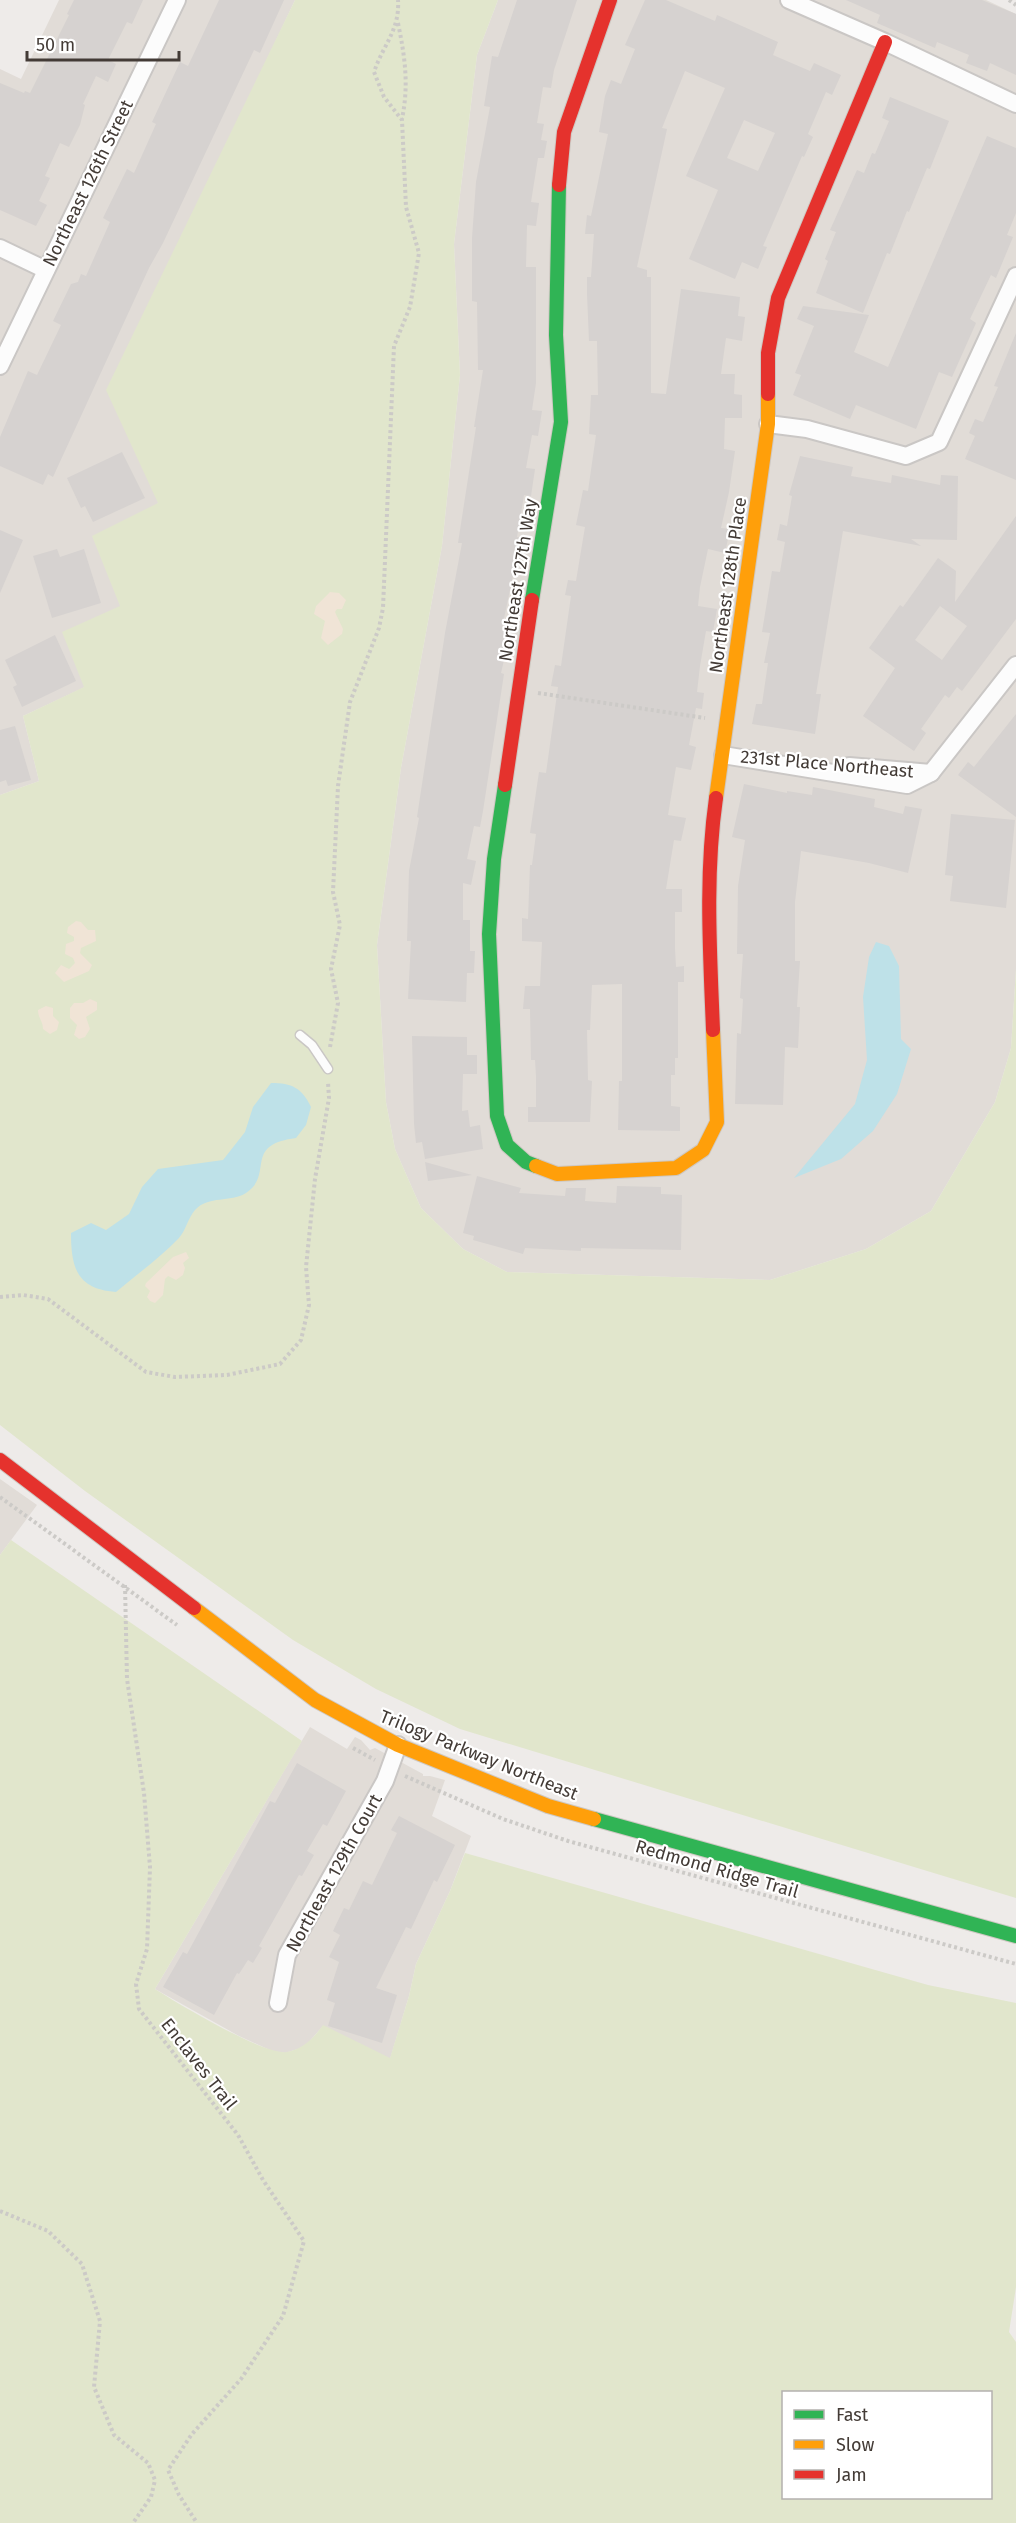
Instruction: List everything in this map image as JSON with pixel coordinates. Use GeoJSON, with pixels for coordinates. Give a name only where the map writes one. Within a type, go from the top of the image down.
{"type":"FeatureCollection","features":[{"type":"Feature","properties":{"kind":"street","name":"Northeast 126th Street"},"geometry":{"type":"LineString","coordinates":[[0,366],[177,0]]}},
{"type":"Feature","properties":{"kind":"street","name":"Northeast 127th Way"},"geometry":{"type":"LineString","coordinates":[[610,0],[564,132],[556,234],[556,335],[561,422],[518,690],[494,859],[489,934],[497,1116],[507,1145],[526,1161],[557,1174],[676,1168],[703,1150]]}},
{"type":"Feature","properties":{"kind":"street"},"geometry":{"type":"LineString","coordinates":[[789,0],[885,42],[1016,104]]}},
{"type":"Feature","properties":{"kind":"street","name":"Northeast 128th Place"},"geometry":{"type":"LineString","coordinates":[[703,1150],[717,1122],[708,904],[710,841],[768,424],[768,353],[778,298],[885,42]]}},
{"type":"Feature","properties":{"kind":"street"},"geometry":{"type":"LineString","coordinates":[[0,248],[46,270]]}},
{"type":"Feature","properties":{"kind":"street"},"geometry":{"type":"LineString","coordinates":[[768,424],[807,429],[906,456],[939,442],[1016,276]]}},
{"type":"Feature","properties":{"kind":"street","name":"231st Place Northeast"},"geometry":{"type":"LineString","coordinates":[[723,755],[931,773],[1016,665]]}},
{"type":"Feature","properties":{"kind":"street","name":"Trilogy Parkway Northeast"},"geometry":{"type":"LineString","coordinates":[[0,1460],[315,1700],[398,1745],[548,1806],[1016,1936]]}},
{"type":"Feature","properties":{"kind":"street","name":"Northeast 129th Court"},"geometry":{"type":"LineString","coordinates":[[278,2003],[287,1955],[385,1781],[398,1745]]}},
{"type":"Feature","properties":{"kind":"lane"},"geometry":{"type":"LineString","coordinates":[[300,1035],[312,1045],[328,1069]]}},
{"type":"Feature","properties":{"kind":"path"},"geometry":{"type":"LineString","coordinates":[[0,1297],[23,1295],[48,1299],[146,1372],[175,1377],[227,1375],[280,1364],[301,1340],[309,1305],[306,1267],[315,1179],[328,1098],[328,1057],[338,1003],[332,969],[340,925],[333,892],[338,786],[350,702],[379,628],[383,608],[394,346],[410,307],[419,253],[406,207],[402,120],[408,94],[406,60],[398,23],[398,0]]}},
{"type":"Feature","properties":{"kind":"path"},"geometry":{"type":"LineString","coordinates":[[1009,0],[1016,5]]}},
{"type":"Feature","properties":{"kind":"path"},"geometry":{"type":"LineString","coordinates":[[398,23],[380,55],[374,72],[384,97],[402,120]]}},
{"type":"Feature","properties":{"kind":"path"},"geometry":{"type":"LineString","coordinates":[[518,690],[727,721]]}},
{"type":"Feature","properties":{"kind":"path"},"geometry":{"type":"LineString","coordinates":[[0,1497],[92,1563]]}},
{"type":"Feature","properties":{"kind":"path","name":"Enclaves Trail"},"geometry":{"type":"LineString","coordinates":[[126,1557],[127,1679],[144,1793],[150,1867],[147,1949],[136,1984],[139,2009],[238,2135],[263,2180],[304,2241],[283,2316],[241,2379],[192,2434],[168,2470],[179,2495],[197,2523]]}},
{"type":"Feature","properties":{"kind":"path","name":"Redmond Ridge Trail"},"geometry":{"type":"LineString","coordinates":[[416,1782],[504,1819],[568,1841],[1016,1964]]}},
{"type":"Feature","properties":{"kind":"path"},"geometry":{"type":"LineString","coordinates":[[0,2211],[48,2231],[82,2264],[100,2321],[94,2387],[114,2436],[148,2463],[155,2480],[151,2497],[133,2523]]}},
{"type":"Feature","properties":{"kind":"shaded area"},"geometry":{"type":"Polygon","coordinates":[[[59,0],[295,0],[237,123],[158,503],[121,606],[85,687],[23,716],[39,781],[0,795],[0,69],[21,79],[59,0]]]}},
{"type":"Feature","properties":{"kind":"shaded area"},"geometry":{"type":"Polygon","coordinates":[[[498,0],[986,0],[1016,14],[1016,969],[1011,1048],[995,1102],[931,1211],[866,1249],[770,1280],[507,1272],[463,1249],[421,1208],[395,1149],[386,1102],[377,945],[401,768],[442,546],[460,375],[454,244],[477,55],[498,0]]]}},
{"type":"Feature","properties":{"kind":"shaded area"},"geometry":{"type":"Polygon","coordinates":[[[0,1479],[37,1505],[0,1555],[0,1479]]]}},
{"type":"Feature","properties":{"kind":"shaded area"},"geometry":{"type":"Polygon","coordinates":[[[310,1727],[347,1749],[355,1737],[370,1750],[375,1748],[423,1776],[445,1780],[432,1816],[471,1836],[450,1891],[416,1964],[390,2059],[323,2026],[307,2044],[298,2049],[285,2053],[272,2051],[239,2036],[155,1989],[310,1727]]]}},
{"type":"Feature","properties":{"kind":"green space"},"geometry":{"type":"Polygon","coordinates":[[[295,0],[498,0],[477,55],[454,244],[460,375],[442,546],[401,768],[377,945],[386,1102],[395,1149],[421,1208],[463,1249],[507,1272],[770,1280],[866,1249],[931,1211],[995,1102],[1011,1048],[1016,969],[1016,1898],[460,1729],[376,1689],[293,1640],[85,1491],[0,1425],[0,795],[39,781],[23,716],[84,687],[62,632],[120,606],[92,536],[158,503],[106,390],[295,0]]]}},
{"type":"Feature","properties":{"kind":"green space"},"geometry":{"type":"Polygon","coordinates":[[[11,1540],[302,1741],[155,1989],[241,2038],[276,2051],[287,2052],[308,2042],[323,2025],[390,2058],[416,1964],[465,1853],[928,1985],[1016,2003],[1016,2287],[1009,2332],[1016,2342],[1016,2523],[0,2523],[0,1555],[11,1540]]]}},
{"type":"Feature","properties":{"kind":"sand"},"geometry":{"type":"Polygon","coordinates":[[[330,592],[339,593],[346,600],[342,609],[337,609],[335,612],[343,629],[342,634],[328,645],[321,638],[325,621],[314,614],[316,606],[330,592]]]}},
{"type":"Feature","properties":{"kind":"sand"},"geometry":{"type":"Polygon","coordinates":[[[76,921],[81,922],[88,930],[95,930],[96,941],[81,948],[80,953],[92,965],[89,971],[64,982],[55,973],[61,965],[69,969],[75,963],[73,958],[65,954],[66,944],[74,941],[74,937],[67,933],[68,927],[76,921]]]}},
{"type":"Feature","properties":{"kind":"sand"},"geometry":{"type":"Polygon","coordinates":[[[90,999],[97,1002],[97,1010],[86,1017],[90,1029],[85,1037],[79,1039],[74,1035],[77,1025],[70,1018],[70,1008],[74,1003],[83,1003],[90,999]]]}},
{"type":"Feature","properties":{"kind":"sand"},"geometry":{"type":"Polygon","coordinates":[[[46,1006],[53,1008],[53,1016],[59,1022],[57,1030],[50,1034],[43,1029],[38,1013],[38,1010],[46,1006]]]}},
{"type":"Feature","properties":{"kind":"sand"},"geometry":{"type":"Polygon","coordinates":[[[186,1252],[189,1258],[183,1263],[185,1268],[183,1275],[176,1280],[168,1276],[165,1279],[163,1295],[155,1303],[150,1301],[147,1297],[150,1291],[145,1286],[146,1283],[173,1257],[186,1252]]]}},
{"type":"Feature","properties":{"kind":"water"},"geometry":{"type":"Polygon","coordinates":[[[876,942],[889,946],[899,966],[901,1039],[911,1049],[897,1094],[873,1131],[841,1159],[794,1178],[855,1104],[867,1060],[863,997],[869,957],[876,942]]]}},
{"type":"Feature","properties":{"kind":"water"},"geometry":{"type":"Polygon","coordinates":[[[271,1083],[285,1084],[300,1091],[311,1107],[306,1125],[296,1138],[269,1147],[264,1153],[254,1185],[240,1196],[201,1205],[193,1213],[179,1238],[116,1292],[103,1290],[85,1281],[75,1266],[71,1233],[91,1223],[106,1230],[129,1214],[142,1187],[158,1169],[223,1160],[245,1132],[253,1107],[271,1083]]]}},
{"type":"Feature","properties":{"kind":"building"},"geometry":{"type":"Polygon","coordinates":[[[74,0],[143,0],[132,24],[127,22],[108,60],[116,64],[108,82],[96,76],[83,104],[85,105],[80,125],[69,147],[60,143],[45,176],[50,178],[39,201],[47,205],[36,226],[0,210],[0,83],[24,93],[25,91],[30,93],[69,15],[67,14],[74,0]]]}},
{"type":"Feature","properties":{"kind":"building"},"geometry":{"type":"Polygon","coordinates":[[[219,0],[284,0],[260,53],[254,50],[149,268],[53,477],[48,474],[43,485],[0,466],[0,437],[28,371],[37,375],[61,325],[53,321],[71,284],[78,282],[81,274],[86,276],[110,222],[103,218],[127,169],[134,173],[156,124],[152,122],[180,62],[188,66],[219,0]]]}},
{"type":"Feature","properties":{"kind":"building"},"geometry":{"type":"Polygon","coordinates":[[[517,0],[577,0],[554,70],[551,88],[543,87],[537,123],[544,124],[541,140],[547,141],[544,158],[538,158],[531,202],[539,203],[536,226],[527,225],[526,267],[536,267],[536,383],[532,410],[542,411],[538,436],[532,435],[526,468],[535,469],[531,496],[524,495],[517,537],[524,538],[522,553],[518,552],[502,628],[511,630],[501,673],[504,674],[483,811],[480,827],[474,826],[467,859],[476,861],[471,885],[463,883],[463,920],[470,920],[470,951],[475,951],[474,973],[467,973],[466,1002],[408,999],[411,941],[407,941],[409,871],[419,818],[417,817],[445,633],[462,543],[458,543],[483,370],[478,370],[477,302],[472,301],[472,238],[476,182],[490,107],[484,106],[492,56],[498,57],[517,0]]]}},
{"type":"Feature","properties":{"kind":"building"},"geometry":{"type":"Polygon","coordinates":[[[645,0],[666,0],[715,21],[717,15],[778,42],[773,55],[810,71],[814,63],[841,75],[832,95],[826,92],[808,134],[813,137],[804,157],[802,156],[763,246],[767,247],[758,269],[742,262],[735,279],[689,259],[718,190],[686,176],[725,88],[685,71],[662,128],[667,129],[637,267],[647,270],[647,277],[651,277],[651,393],[666,394],[681,289],[740,297],[738,316],[745,317],[742,341],[726,338],[721,374],[735,374],[734,394],[742,395],[742,418],[725,418],[724,449],[735,451],[721,528],[730,529],[725,553],[708,549],[698,606],[717,609],[713,632],[706,631],[700,666],[697,692],[704,693],[702,709],[696,708],[689,745],[696,747],[691,770],[676,767],[668,815],[686,818],[681,841],[674,840],[666,889],[682,889],[682,912],[675,912],[675,949],[676,967],[684,966],[684,982],[678,982],[678,1058],[675,1058],[675,1075],[671,1075],[671,1106],[680,1107],[680,1131],[618,1130],[619,1081],[622,1081],[622,984],[592,985],[590,1030],[587,1030],[588,1080],[592,1081],[590,1122],[528,1122],[528,1107],[536,1107],[536,1076],[535,1060],[531,1060],[530,1009],[523,1009],[525,986],[540,986],[542,942],[522,941],[522,918],[528,919],[530,865],[532,865],[536,834],[530,833],[539,772],[546,773],[558,687],[551,686],[555,665],[561,666],[571,596],[565,595],[568,580],[576,581],[585,527],[576,525],[583,490],[588,491],[596,435],[589,434],[591,395],[598,395],[597,341],[589,341],[587,294],[587,277],[591,277],[594,234],[585,234],[587,215],[591,216],[608,134],[599,132],[605,96],[611,80],[621,84],[635,49],[625,45],[645,0]],[[744,120],[727,158],[758,171],[775,133],[744,120]]]}},
{"type":"Feature","properties":{"kind":"building"},"geometry":{"type":"Polygon","coordinates":[[[846,0],[982,0],[1016,14],[1016,75],[990,63],[987,71],[966,63],[969,55],[937,42],[935,48],[877,23],[880,15],[846,0]]]}},
{"type":"Feature","properties":{"kind":"building"},"geometry":{"type":"Polygon","coordinates":[[[890,97],[949,121],[930,169],[927,168],[890,254],[887,253],[863,313],[816,293],[828,261],[825,259],[836,232],[830,230],[857,170],[864,173],[872,153],[875,154],[889,121],[882,118],[890,97]]]}},
{"type":"Feature","properties":{"kind":"building"},"geometry":{"type":"Polygon","coordinates":[[[987,136],[1016,148],[1016,213],[1007,235],[1013,237],[996,278],[991,275],[970,319],[976,323],[952,377],[939,372],[916,429],[856,405],[850,419],[793,395],[801,375],[795,373],[814,326],[797,319],[803,306],[869,315],[854,352],[888,367],[987,136]]]}},
{"type":"Feature","properties":{"kind":"building"},"geometry":{"type":"Polygon","coordinates":[[[1016,333],[1016,480],[965,459],[975,436],[969,433],[975,419],[983,422],[998,387],[994,386],[1016,333]]]}},
{"type":"Feature","properties":{"kind":"building"},"geometry":{"type":"Polygon","coordinates":[[[122,452],[145,498],[93,522],[85,506],[81,508],[67,478],[122,452]]]}},
{"type":"Feature","properties":{"kind":"building"},"geometry":{"type":"Polygon","coordinates":[[[800,456],[853,467],[851,476],[891,483],[892,475],[940,485],[941,475],[958,476],[957,540],[911,539],[921,546],[843,531],[816,694],[821,694],[815,734],[752,724],[756,704],[762,704],[768,663],[764,663],[770,633],[762,632],[772,571],[780,572],[785,542],[777,540],[780,524],[787,526],[792,496],[789,495],[800,456]]]}},
{"type":"Feature","properties":{"kind":"building"},"geometry":{"type":"Polygon","coordinates":[[[1016,516],[1016,619],[962,691],[957,687],[949,698],[945,695],[921,729],[926,733],[914,751],[863,716],[895,668],[869,648],[900,605],[903,607],[938,558],[956,571],[955,602],[1016,516]],[[940,606],[915,640],[942,660],[967,626],[940,606]]]}},
{"type":"Feature","properties":{"kind":"building"},"geometry":{"type":"Polygon","coordinates":[[[0,530],[23,540],[0,593],[0,530]]]}},
{"type":"Feature","properties":{"kind":"building"},"geometry":{"type":"Polygon","coordinates":[[[57,549],[60,557],[84,549],[101,603],[52,618],[33,556],[57,549]]]}},
{"type":"Feature","properties":{"kind":"building"},"geometry":{"type":"Polygon","coordinates":[[[55,635],[76,681],[22,707],[13,687],[17,685],[5,660],[55,635]]]}},
{"type":"Feature","properties":{"kind":"building"},"geometry":{"type":"Polygon","coordinates":[[[1016,714],[1016,817],[958,775],[968,762],[974,767],[1016,714]]]}},
{"type":"Feature","properties":{"kind":"building"},"geometry":{"type":"Polygon","coordinates":[[[15,726],[31,780],[8,786],[6,780],[0,782],[0,730],[15,726]]]}},
{"type":"Feature","properties":{"kind":"building"},"geometry":{"type":"Polygon","coordinates":[[[744,784],[787,793],[787,791],[812,795],[813,787],[829,790],[875,799],[874,807],[903,814],[905,806],[922,809],[908,873],[869,863],[801,851],[795,902],[795,961],[800,961],[797,1007],[800,1007],[798,1048],[785,1047],[783,1105],[735,1104],[737,1033],[741,1034],[743,999],[740,998],[743,954],[737,954],[738,886],[745,840],[732,837],[744,784]]]}},
{"type":"Feature","properties":{"kind":"building"},"geometry":{"type":"Polygon","coordinates":[[[951,814],[1015,820],[1006,908],[950,901],[953,876],[945,875],[951,814]]]}},
{"type":"Feature","properties":{"kind":"building"},"geometry":{"type":"Polygon","coordinates":[[[412,1036],[467,1037],[467,1055],[477,1055],[477,1074],[463,1074],[462,1111],[468,1110],[470,1127],[480,1125],[483,1149],[425,1159],[422,1142],[416,1143],[412,1036]]]}},
{"type":"Feature","properties":{"kind":"building"},"geometry":{"type":"Polygon","coordinates":[[[425,1162],[472,1175],[428,1181],[425,1162]]]}},
{"type":"Feature","properties":{"kind":"building"},"geometry":{"type":"Polygon","coordinates":[[[477,1176],[521,1188],[519,1193],[565,1196],[566,1188],[586,1188],[585,1201],[616,1203],[617,1186],[661,1187],[661,1194],[682,1195],[681,1250],[581,1248],[581,1251],[525,1248],[523,1254],[473,1240],[474,1236],[463,1233],[477,1176]]]}},
{"type":"Feature","properties":{"kind":"building"},"geometry":{"type":"Polygon","coordinates":[[[297,1763],[346,1791],[327,1826],[323,1824],[307,1851],[314,1855],[302,1876],[299,1875],[259,1946],[262,1948],[253,1963],[248,1960],[239,1974],[237,1973],[214,2015],[163,1987],[183,1952],[187,1954],[270,1801],[275,1803],[297,1763]]]}},
{"type":"Feature","properties":{"kind":"building"},"geometry":{"type":"Polygon","coordinates":[[[399,1816],[455,1845],[437,1882],[434,1880],[411,1929],[406,1927],[376,1988],[397,1995],[382,2043],[328,2026],[335,2003],[327,2000],[339,1962],[329,1957],[340,1935],[333,1931],[344,1908],[349,1910],[363,1881],[372,1885],[397,1833],[391,1830],[399,1816]]]}},
{"type":"Feature","properties":{"kind":"traffic: fast"},"geometry":{"type":"LineString","coordinates":[[532,600],[561,422],[556,335],[559,185]]}},
{"type":"Feature","properties":{"kind":"traffic: fast"},"geometry":{"type":"LineString","coordinates":[[505,785],[494,859],[489,934],[497,1116],[507,1145],[526,1162],[536,1166]]}},
{"type":"Feature","properties":{"kind":"traffic: fast"},"geometry":{"type":"LineString","coordinates":[[594,1819],[1016,1936]]}},
{"type":"Feature","properties":{"kind":"traffic: slow"},"geometry":{"type":"LineString","coordinates":[[716,798],[768,424],[768,394]]}},
{"type":"Feature","properties":{"kind":"traffic: slow"},"geometry":{"type":"LineString","coordinates":[[536,1166],[557,1174],[676,1168],[703,1150],[717,1122],[713,1030]]}},
{"type":"Feature","properties":{"kind":"traffic: slow"},"geometry":{"type":"LineString","coordinates":[[194,1608],[315,1700],[398,1745],[548,1806],[594,1819]]}},
{"type":"Feature","properties":{"kind":"traffic: jam"},"geometry":{"type":"LineString","coordinates":[[559,185],[564,132],[610,0]]}},
{"type":"Feature","properties":{"kind":"traffic: jam"},"geometry":{"type":"LineString","coordinates":[[768,394],[768,353],[778,298],[885,42]]}},
{"type":"Feature","properties":{"kind":"traffic: jam"},"geometry":{"type":"LineString","coordinates":[[505,785],[532,600]]}},
{"type":"Feature","properties":{"kind":"traffic: jam"},"geometry":{"type":"LineString","coordinates":[[713,1030],[709,885],[716,798]]}},
{"type":"Feature","properties":{"kind":"traffic: jam"},"geometry":{"type":"LineString","coordinates":[[0,1460],[194,1608]]}}]}
